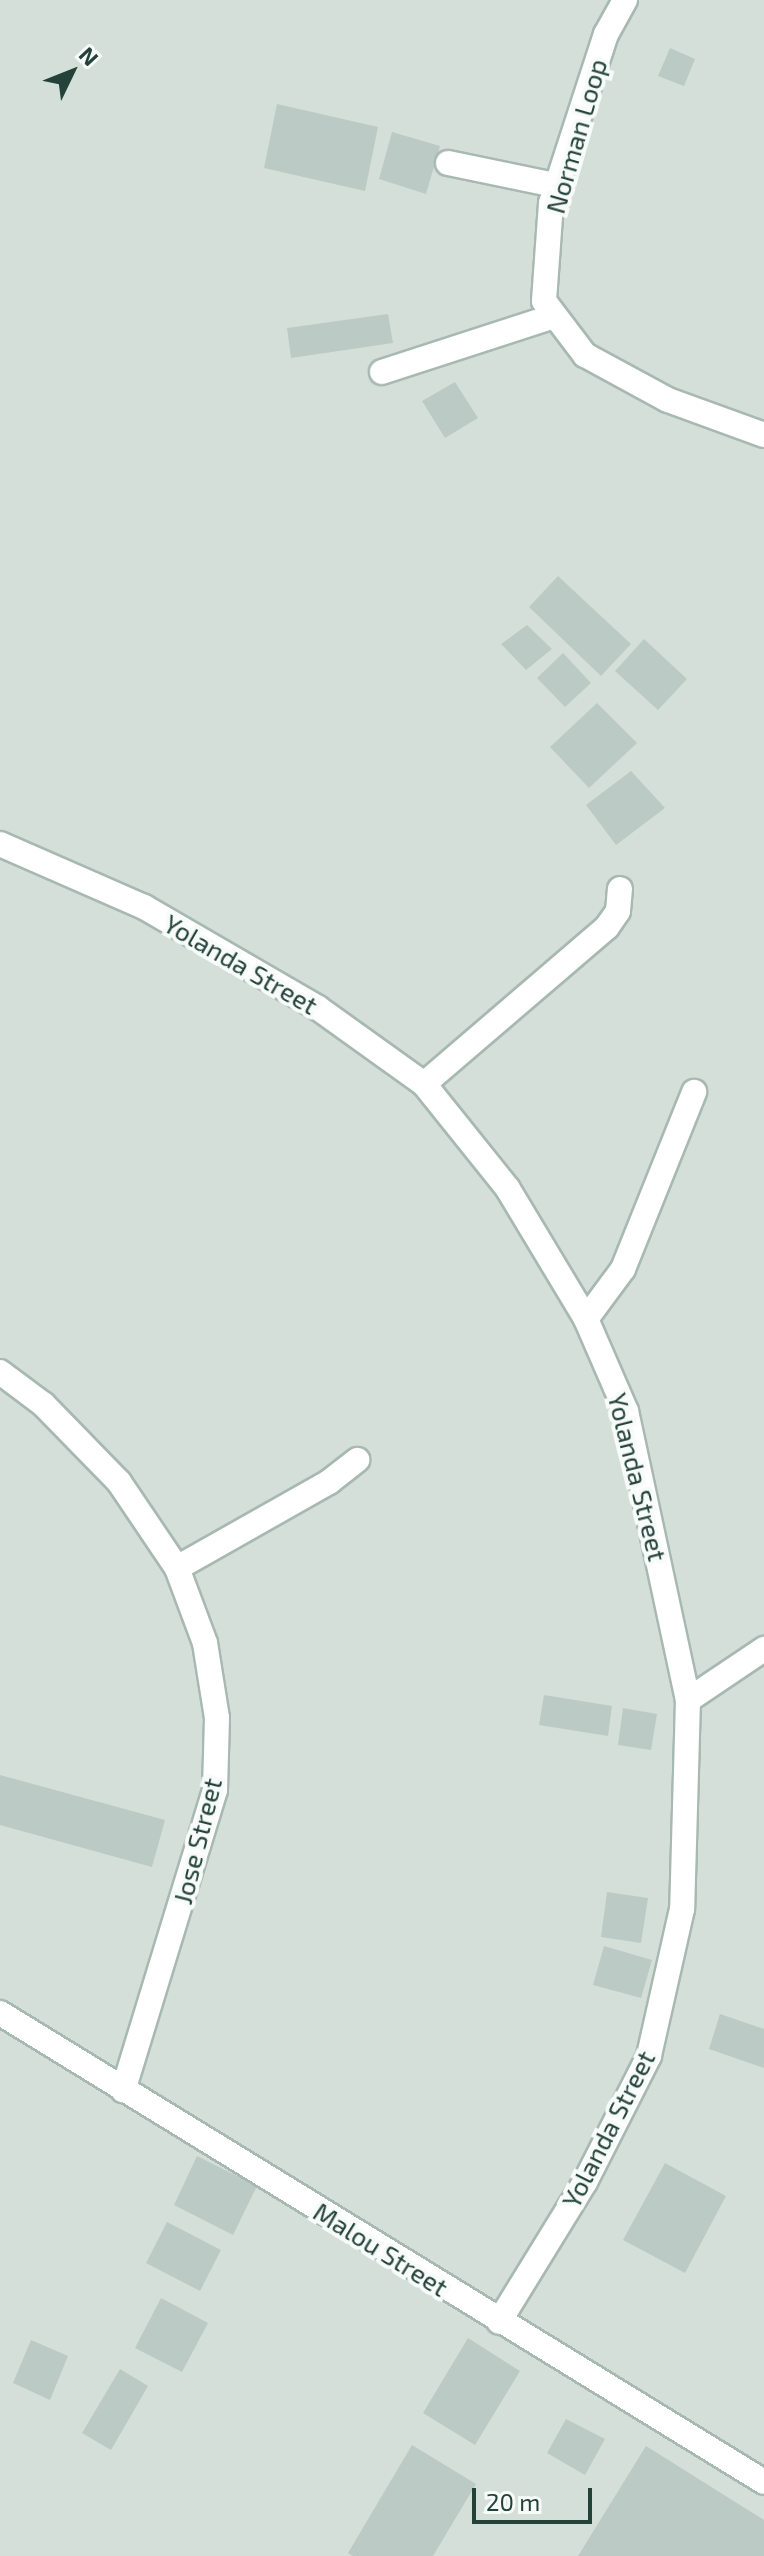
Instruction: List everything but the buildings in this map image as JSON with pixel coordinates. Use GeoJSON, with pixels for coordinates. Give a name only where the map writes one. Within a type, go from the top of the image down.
{"type":"FeatureCollection","features":[{"type":"Feature","properties":{"kind":"street","name":"Norman Loop"},"geometry":{"type":"LineString","coordinates":[[625,0],[606,34],[551,203],[544,301],[585,355],[668,400],[764,435]]}},
{"type":"Feature","properties":{"kind":"street"},"geometry":{"type":"LineString","coordinates":[[448,163],[559,186]]}},
{"type":"Feature","properties":{"kind":"street"},"geometry":{"type":"LineString","coordinates":[[382,372],[554,316]]}},
{"type":"Feature","properties":{"kind":"street","name":"Yolanda Street"},"geometry":{"type":"LineString","coordinates":[[0,844],[144,907],[318,1008],[424,1084],[508,1189],[586,1319],[626,1411],[688,1700],[682,1909],[649,2056],[585,2182],[499,2322]]}},
{"type":"Feature","properties":{"kind":"street"},"geometry":{"type":"LineString","coordinates":[[424,1084],[607,927],[618,911],[620,889]]}},
{"type":"Feature","properties":{"kind":"street"},"geometry":{"type":"LineString","coordinates":[[586,1319],[623,1269],[694,1092]]}},
{"type":"Feature","properties":{"kind":"street","name":"Jose Street"},"geometry":{"type":"LineString","coordinates":[[0,1372],[43,1404],[119,1482],[177,1568],[205,1643],[217,1718],[215,1790],[123,2090]]}},
{"type":"Feature","properties":{"kind":"street"},"geometry":{"type":"LineString","coordinates":[[177,1568],[329,1482],[357,1460]]}},
{"type":"Feature","properties":{"kind":"street"},"geometry":{"type":"LineString","coordinates":[[688,1700],[764,1649]]}},
{"type":"Feature","properties":{"kind":"street","name":"Malou Street"},"geometry":{"type":"LineString","coordinates":[[0,2013],[764,2482]]}},
{"type":"Feature","properties":{"kind":"shaded area"},"geometry":{"type":"Polygon","coordinates":[[[0,0],[764,0],[764,2556],[0,2556],[0,0]]]}}]}
